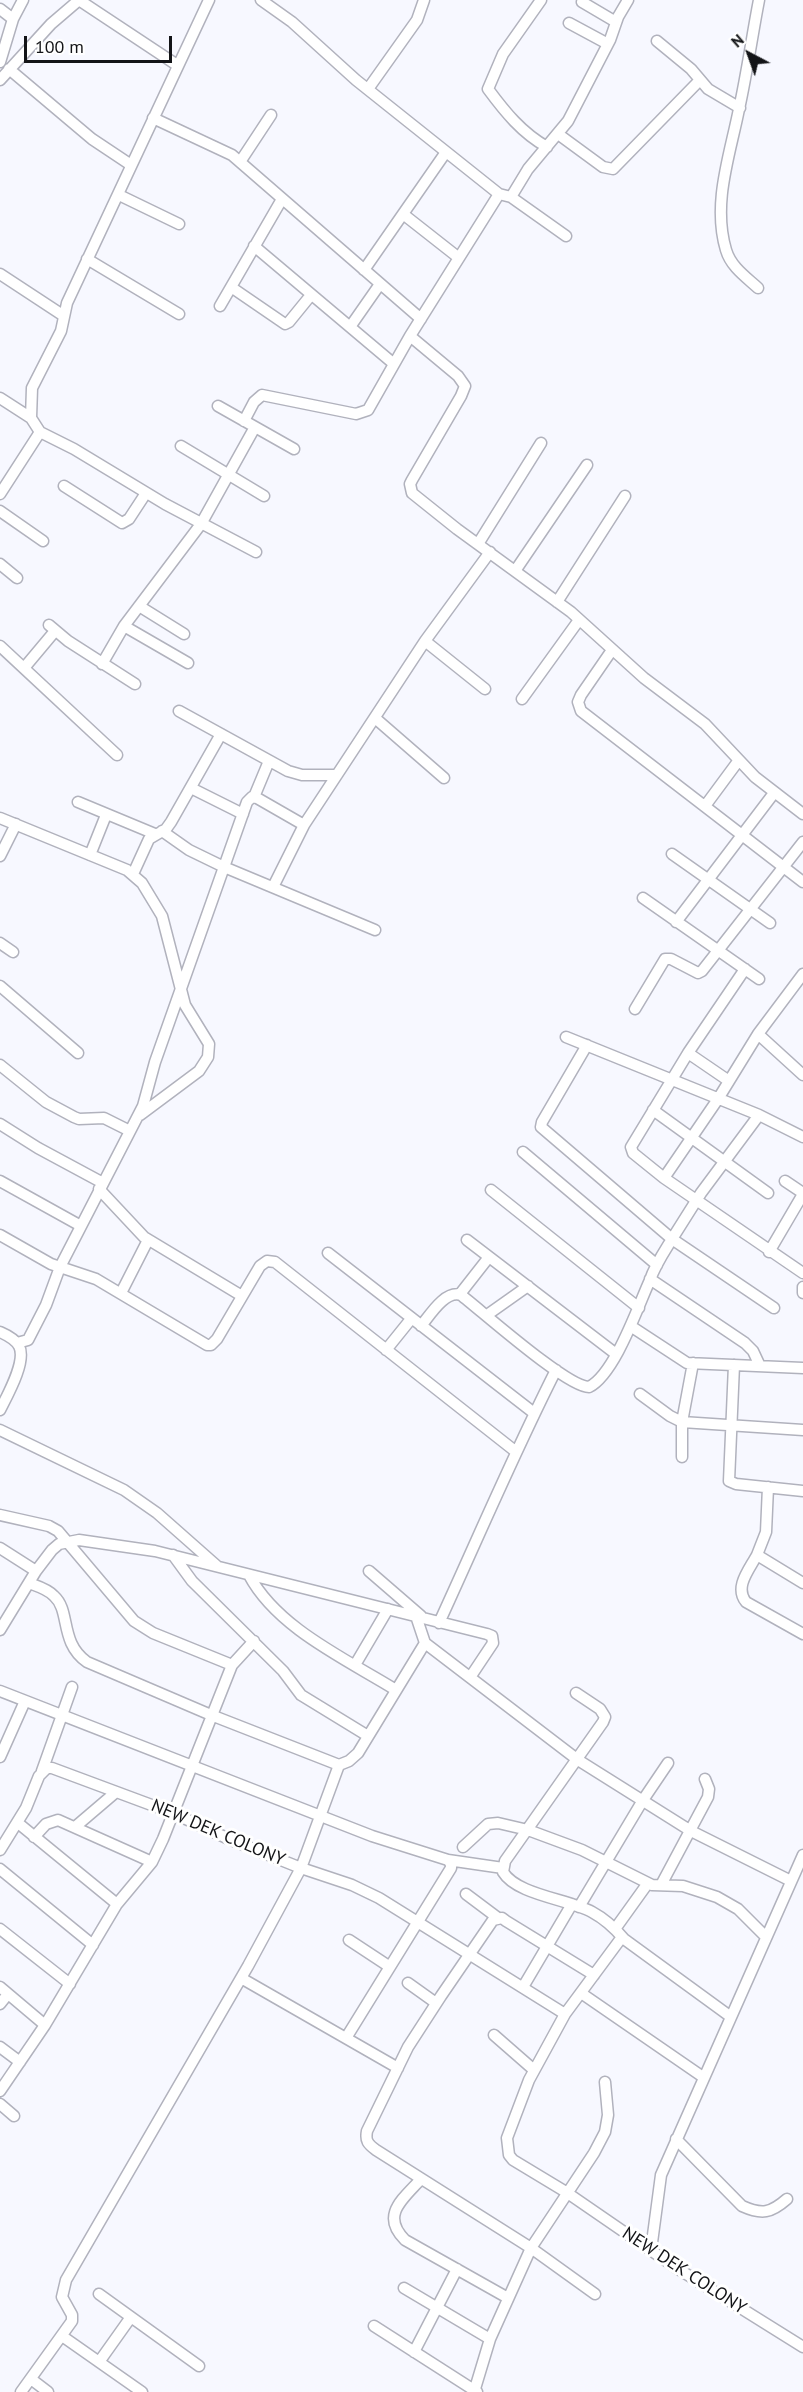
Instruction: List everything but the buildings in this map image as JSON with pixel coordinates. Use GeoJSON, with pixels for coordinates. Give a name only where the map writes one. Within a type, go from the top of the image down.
{"type":"FeatureCollection","features":[{"type":"Feature","properties":{"kind":"street"},"geometry":{"type":"LineString","coordinates":[[0,80],[13,19],[23,0]]}},
{"type":"Feature","properties":{"kind":"street"},"geometry":{"type":"LineString","coordinates":[[5,65],[79,0],[177,65]]}},
{"type":"Feature","properties":{"kind":"street"},"geometry":{"type":"LineString","coordinates":[[31,418],[32,388],[61,331],[67,303],[209,0]]}},
{"type":"Feature","properties":{"kind":"street"},"geometry":{"type":"LineString","coordinates":[[261,0],[292,22],[369,89],[499,194],[511,197],[566,236]]}},
{"type":"Feature","properties":{"kind":"street"},"geometry":{"type":"LineString","coordinates":[[369,89],[417,20],[424,0]]}},
{"type":"Feature","properties":{"kind":"street"},"geometry":{"type":"LineString","coordinates":[[541,0],[503,54],[488,89],[509,116],[534,140],[547,147]]}},
{"type":"Feature","properties":{"kind":"street"},"geometry":{"type":"LineString","coordinates":[[511,197],[528,169],[567,122],[628,0]]}},
{"type":"Feature","properties":{"kind":"street"},"geometry":{"type":"LineString","coordinates":[[758,288],[731,261],[726,249],[722,226],[723,181],[740,108],[759,0]]}},
{"type":"Feature","properties":{"kind":"street"},"geometry":{"type":"LineString","coordinates":[[582,2],[616,22]]}},
{"type":"Feature","properties":{"kind":"street"},"geometry":{"type":"LineString","coordinates":[[0,9],[13,19]]}},
{"type":"Feature","properties":{"kind":"street"},"geometry":{"type":"LineString","coordinates":[[569,23],[608,44]]}},
{"type":"Feature","properties":{"kind":"street"},"geometry":{"type":"LineString","coordinates":[[657,41],[683,61],[699,81],[712,92],[740,108]]}},
{"type":"Feature","properties":{"kind":"street"},"geometry":{"type":"LineString","coordinates":[[5,65],[92,139],[130,165]]}},
{"type":"Feature","properties":{"kind":"street"},"geometry":{"type":"LineString","coordinates":[[558,134],[603,167],[613,169],[699,81]]}},
{"type":"Feature","properties":{"kind":"street"},"geometry":{"type":"LineString","coordinates":[[240,162],[271,115]]}},
{"type":"Feature","properties":{"kind":"street"},"geometry":{"type":"LineString","coordinates":[[153,118],[222,150],[240,162],[421,319]]}},
{"type":"Feature","properties":{"kind":"street"},"geometry":{"type":"LineString","coordinates":[[364,270],[446,152]]}},
{"type":"Feature","properties":{"kind":"street"},"geometry":{"type":"LineString","coordinates":[[244,421],[257,399],[267,395],[361,414],[368,410],[410,336],[499,194]]}},
{"type":"Feature","properties":{"kind":"street"},"geometry":{"type":"LineString","coordinates":[[119,195],[179,224]]}},
{"type":"Feature","properties":{"kind":"street"},"geometry":{"type":"LineString","coordinates":[[220,306],[282,199]]}},
{"type":"Feature","properties":{"kind":"street"},"geometry":{"type":"LineString","coordinates":[[403,214],[459,258]]}},
{"type":"Feature","properties":{"kind":"street"},"geometry":{"type":"LineString","coordinates":[[254,246],[394,364]]}},
{"type":"Feature","properties":{"kind":"street"},"geometry":{"type":"LineString","coordinates":[[87,259],[179,315]]}},
{"type":"Feature","properties":{"kind":"street"},"geometry":{"type":"LineString","coordinates":[[0,274],[64,316]]}},
{"type":"Feature","properties":{"kind":"street"},"geometry":{"type":"LineString","coordinates":[[350,327],[380,284]]}},
{"type":"Feature","properties":{"kind":"street"},"geometry":{"type":"LineString","coordinates":[[231,287],[285,324],[311,295]]}},
{"type":"Feature","properties":{"kind":"street"},"geometry":{"type":"LineString","coordinates":[[410,336],[458,376],[465,386],[412,480],[411,488],[417,498],[579,620],[655,687],[705,724],[755,777],[803,814]]}},
{"type":"Feature","properties":{"kind":"street"},"geometry":{"type":"LineString","coordinates":[[0,399],[31,418],[40,432],[74,449],[201,524],[256,552]]}},
{"type":"Feature","properties":{"kind":"street"},"geometry":{"type":"LineString","coordinates":[[218,406],[294,449]]}},
{"type":"Feature","properties":{"kind":"street"},"geometry":{"type":"LineString","coordinates":[[102,664],[124,626],[201,524],[255,427]]}},
{"type":"Feature","properties":{"kind":"street"},"geometry":{"type":"LineString","coordinates":[[0,494],[40,432]]}},
{"type":"Feature","properties":{"kind":"street"},"geometry":{"type":"LineString","coordinates":[[478,544],[541,443]]}},
{"type":"Feature","properties":{"kind":"street"},"geometry":{"type":"LineString","coordinates":[[181,446],[264,496]]}},
{"type":"Feature","properties":{"kind":"street"},"geometry":{"type":"LineString","coordinates":[[515,571],[587,465]]}},
{"type":"Feature","properties":{"kind":"street"},"geometry":{"type":"LineString","coordinates":[[63,486],[122,523],[129,519],[146,492]]}},
{"type":"Feature","properties":{"kind":"street"},"geometry":{"type":"LineString","coordinates":[[557,602],[625,496]]}},
{"type":"Feature","properties":{"kind":"street"},"geometry":{"type":"LineString","coordinates":[[0,511],[43,541]]}},
{"type":"Feature","properties":{"kind":"street"},"geometry":{"type":"LineString","coordinates":[[273,887],[304,825],[425,642],[490,552]]}},
{"type":"Feature","properties":{"kind":"street"},"geometry":{"type":"LineString","coordinates":[[0,564],[17,578]]}},
{"type":"Feature","properties":{"kind":"street"},"geometry":{"type":"LineString","coordinates":[[139,606],[184,634]]}},
{"type":"Feature","properties":{"kind":"street"},"geometry":{"type":"LineString","coordinates":[[522,699],[579,620]]}},
{"type":"Feature","properties":{"kind":"street"},"geometry":{"type":"LineString","coordinates":[[124,626],[188,663]]}},
{"type":"Feature","properties":{"kind":"street"},"geometry":{"type":"LineString","coordinates":[[24,668],[52,628],[102,664],[135,684]]}},
{"type":"Feature","properties":{"kind":"street"},"geometry":{"type":"LineString","coordinates":[[425,642],[485,689]]}},
{"type":"Feature","properties":{"kind":"street"},"geometry":{"type":"LineString","coordinates":[[0,646],[117,755]]}},
{"type":"Feature","properties":{"kind":"street"},"geometry":{"type":"LineString","coordinates":[[612,650],[581,695],[578,702],[581,711],[803,882]]}},
{"type":"Feature","properties":{"kind":"street"},"geometry":{"type":"LineString","coordinates":[[178,711],[295,774],[337,776]]}},
{"type":"Feature","properties":{"kind":"street"},"geometry":{"type":"LineString","coordinates":[[375,718],[444,778]]}},
{"type":"Feature","properties":{"kind":"street"},"geometry":{"type":"LineString","coordinates":[[133,874],[149,839],[169,826],[221,734]]}},
{"type":"Feature","properties":{"kind":"street"},"geometry":{"type":"LineString","coordinates":[[705,806],[739,760]]}},
{"type":"Feature","properties":{"kind":"street"},"geometry":{"type":"LineString","coordinates":[[17,1343],[28,1340],[46,1305],[60,1268],[138,1117],[247,802],[254,797],[269,761]]}},
{"type":"Feature","properties":{"kind":"street"},"geometry":{"type":"LineString","coordinates":[[191,788],[243,814]]}},
{"type":"Feature","properties":{"kind":"street"},"geometry":{"type":"LineString","coordinates":[[676,922],[774,792]]}},
{"type":"Feature","properties":{"kind":"street"},"geometry":{"type":"LineString","coordinates":[[254,797],[304,825]]}},
{"type":"Feature","properties":{"kind":"street"},"geometry":{"type":"LineString","coordinates":[[78,802],[158,833],[224,867],[375,930]]}},
{"type":"Feature","properties":{"kind":"street"},"geometry":{"type":"LineString","coordinates":[[90,855],[106,814]]}},
{"type":"Feature","properties":{"kind":"street"},"geometry":{"type":"LineString","coordinates":[[0,818],[133,874],[149,892],[162,916],[180,992],[189,1013],[206,1037],[209,1044],[208,1057],[199,1071],[138,1117]]}},
{"type":"Feature","properties":{"kind":"street"},"geometry":{"type":"LineString","coordinates":[[0,856],[16,824]]}},
{"type":"Feature","properties":{"kind":"street"},"geometry":{"type":"LineString","coordinates":[[635,1009],[665,959],[671,958],[700,973],[803,842]]}},
{"type":"Feature","properties":{"kind":"street"},"geometry":{"type":"LineString","coordinates":[[672,854],[770,923]]}},
{"type":"Feature","properties":{"kind":"street"},"geometry":{"type":"LineString","coordinates":[[643,898],[759,978]]}},
{"type":"Feature","properties":{"kind":"street"},"geometry":{"type":"LineString","coordinates":[[0,943],[13,952]]}},
{"type":"Feature","properties":{"kind":"street"},"geometry":{"type":"LineString","coordinates":[[745,969],[688,1053],[631,1147],[633,1153],[664,1178],[803,1273]]}},
{"type":"Feature","properties":{"kind":"street"},"geometry":{"type":"LineString","coordinates":[[664,1178],[718,1099],[758,1034],[801,978]]}},
{"type":"Feature","properties":{"kind":"street"},"geometry":{"type":"LineString","coordinates":[[0,986],[78,1053]]}},
{"type":"Feature","properties":{"kind":"street"},"geometry":{"type":"LineString","coordinates":[[758,1034],[803,1075]]}},
{"type":"Feature","properties":{"kind":"street"},"geometry":{"type":"LineString","coordinates":[[566,1037],[672,1082],[759,1115],[803,1137]]}},
{"type":"Feature","properties":{"kind":"street"},"geometry":{"type":"LineString","coordinates":[[587,1045],[540,1124],[541,1127],[672,1239],[734,1284],[774,1308]]}},
{"type":"Feature","properties":{"kind":"street"},"geometry":{"type":"LineString","coordinates":[[688,1053],[729,1081]]}},
{"type":"Feature","properties":{"kind":"street"},"geometry":{"type":"LineString","coordinates":[[2,1072],[46,1102],[74,1117],[79,1119],[104,1118],[130,1131]]}},
{"type":"Feature","properties":{"kind":"street"},"geometry":{"type":"LineString","coordinates":[[653,1110],[768,1193]]}},
{"type":"Feature","properties":{"kind":"street"},"geometry":{"type":"LineString","coordinates":[[460,1294],[556,1370],[577,1385],[589,1387],[600,1379],[632,1327],[650,1279],[672,1239],[696,1201],[759,1115]]}},
{"type":"Feature","properties":{"kind":"street"},"geometry":{"type":"LineString","coordinates":[[0,1124],[101,1186],[132,1226],[148,1240],[242,1296]]}},
{"type":"Feature","properties":{"kind":"street"},"geometry":{"type":"LineString","coordinates":[[523,1152],[657,1265]]}},
{"type":"Feature","properties":{"kind":"street"},"geometry":{"type":"LineString","coordinates":[[0,1181],[81,1226]]}},
{"type":"Feature","properties":{"kind":"street"},"geometry":{"type":"LineString","coordinates":[[770,1252],[803,1193],[785,1181]]}},
{"type":"Feature","properties":{"kind":"street"},"geometry":{"type":"LineString","coordinates":[[491,1190],[639,1308]]}},
{"type":"Feature","properties":{"kind":"street"},"geometry":{"type":"LineString","coordinates":[[0,1235],[60,1268],[96,1279],[202,1343],[211,1345],[217,1339],[260,1266],[270,1260],[515,1451]]}},
{"type":"Feature","properties":{"kind":"street"},"geometry":{"type":"LineString","coordinates":[[121,1293],[148,1240]]}},
{"type":"Feature","properties":{"kind":"street"},"geometry":{"type":"LineString","coordinates":[[467,1240],[615,1354]]}},
{"type":"Feature","properties":{"kind":"street"},"geometry":{"type":"LineString","coordinates":[[328,1253],[534,1413]]}},
{"type":"Feature","properties":{"kind":"street"},"geometry":{"type":"LineString","coordinates":[[421,1326],[448,1296],[460,1294],[489,1257]]}},
{"type":"Feature","properties":{"kind":"street"},"geometry":{"type":"LineString","coordinates":[[650,1279],[745,1343],[753,1351],[760,1366]]}},
{"type":"Feature","properties":{"kind":"street"},"geometry":{"type":"LineString","coordinates":[[487,1315],[528,1286]]}},
{"type":"Feature","properties":{"kind":"street"},"geometry":{"type":"LineString","coordinates":[[803,1287],[803,1293]]}},
{"type":"Feature","properties":{"kind":"street"},"geometry":{"type":"LineString","coordinates":[[386,1350],[411,1319]]}},
{"type":"Feature","properties":{"kind":"street"},"geometry":{"type":"LineString","coordinates":[[632,1327],[680,1360],[693,1364],[803,1368]]}},
{"type":"Feature","properties":{"kind":"street"},"geometry":{"type":"LineString","coordinates":[[0,1332],[17,1343],[22,1355],[20,1364],[3,1396],[0,1410]]}},
{"type":"Feature","properties":{"kind":"street"},"geometry":{"type":"LineString","coordinates":[[682,1457],[682,1422],[693,1364]]}},
{"type":"Feature","properties":{"kind":"street"},"geometry":{"type":"LineString","coordinates":[[734,1365],[729,1481],[736,1484],[803,1491]]}},
{"type":"Feature","properties":{"kind":"street"},"geometry":{"type":"LineString","coordinates":[[439,1623],[483,1528],[515,1451],[556,1370]]}},
{"type":"Feature","properties":{"kind":"street"},"geometry":{"type":"LineString","coordinates":[[640,1394],[682,1422],[803,1430]]}},
{"type":"Feature","properties":{"kind":"street"},"geometry":{"type":"LineString","coordinates":[[0,1430],[124,1490],[157,1513],[219,1568]]}},
{"type":"Feature","properties":{"kind":"street"},"geometry":{"type":"LineString","coordinates":[[768,1487],[766,1532],[740,1589],[746,1602],[803,1634]]}},
{"type":"Feature","properties":{"kind":"street"},"geometry":{"type":"LineString","coordinates":[[0,1515],[49,1526],[58,1531],[68,1540],[134,1621],[153,1633],[232,1665]]}},
{"type":"Feature","properties":{"kind":"street"},"geometry":{"type":"LineString","coordinates":[[0,1630],[4,1611],[29,1583],[52,1550],[68,1540],[155,1551],[337,1595],[492,1636],[493,1643],[471,1676]]}},
{"type":"Feature","properties":{"kind":"street"},"geometry":{"type":"LineString","coordinates":[[0,1548],[36,1571]]}},
{"type":"Feature","properties":{"kind":"street"},"geometry":{"type":"LineString","coordinates":[[172,1555],[192,1581],[283,1671],[301,1695],[368,1736]]}},
{"type":"Feature","properties":{"kind":"street"},"geometry":{"type":"LineString","coordinates":[[757,1555],[803,1583]]}},
{"type":"Feature","properties":{"kind":"street"},"geometry":{"type":"LineString","coordinates":[[21,2392],[72,2321],[72,2315],[62,2296],[66,2280],[241,1978],[301,1868],[339,1765],[353,1758],[425,1643],[420,1618],[369,1571]]}},
{"type":"Feature","properties":{"kind":"street"},"geometry":{"type":"LineString","coordinates":[[249,1575],[262,1596],[286,1620],[396,1690]]}},
{"type":"Feature","properties":{"kind":"street"},"geometry":{"type":"LineString","coordinates":[[29,1583],[48,1592],[58,1601],[70,1641],[78,1656],[98,1667],[211,1715],[339,1765]]}},
{"type":"Feature","properties":{"kind":"street"},"geometry":{"type":"LineString","coordinates":[[355,1665],[388,1609]]}},
{"type":"Feature","properties":{"kind":"street"},"geometry":{"type":"LineString","coordinates":[[0,2091],[45,2025],[117,1904],[152,1862],[232,1665],[254,1641]]}},
{"type":"Feature","properties":{"kind":"street"},"geometry":{"type":"LineString","coordinates":[[425,1643],[578,1760],[690,1830],[791,1881]]}},
{"type":"Feature","properties":{"kind":"street"},"geometry":{"type":"LineString","coordinates":[[0,1850],[18,1823],[42,1771],[72,1687]]}},
{"type":"Feature","properties":{"kind":"street"},"geometry":{"type":"LineString","coordinates":[[0,1691],[392,1843],[448,1860],[503,1868]]}},
{"type":"Feature","properties":{"kind":"street"},"geometry":{"type":"LineString","coordinates":[[503,1868],[601,1728],[604,1717],[600,1709],[576,1693]]}},
{"type":"Feature","properties":{"kind":"street"},"geometry":{"type":"LineString","coordinates":[[0,1756],[25,1701]]}},
{"type":"Feature","properties":{"kind":"street"},"geometry":{"type":"LineString","coordinates":[[523,1987],[548,1946],[607,1861],[668,1763]]}},
{"type":"Feature","properties":{"kind":"street","name":"NEW DEK COLONY"},"geometry":{"type":"LineString","coordinates":[[42,1771],[52,1768],[173,1813],[301,1868],[352,1885],[419,1921],[566,2014],[534,2070],[515,2117],[507,2148],[513,2160],[566,2192],[651,2250],[803,2347]]}},
{"type":"Feature","properties":{"kind":"street"},"geometry":{"type":"LineString","coordinates":[[661,1885],[708,1797],[709,1789],[705,1779]]}},
{"type":"Feature","properties":{"kind":"street"},"geometry":{"type":"LineString","coordinates":[[75,1827],[116,1792]]}},
{"type":"Feature","properties":{"kind":"street"},"geometry":{"type":"LineString","coordinates":[[34,1837],[52,1821],[58,1820],[152,1862]]}},
{"type":"Feature","properties":{"kind":"street"},"geometry":{"type":"LineString","coordinates":[[463,1847],[488,1824],[498,1822],[528,1830],[607,1861],[648,1883],[683,1886],[717,1897],[738,1909],[765,1936]]}},
{"type":"Feature","properties":{"kind":"street"},"geometry":{"type":"LineString","coordinates":[[18,1823],[117,1904]]}},
{"type":"Feature","properties":{"kind":"street"},"geometry":{"type":"LineString","coordinates":[[651,2250],[661,2175],[765,1936],[803,1855]]}},
{"type":"Feature","properties":{"kind":"street"},"geometry":{"type":"LineString","coordinates":[[346,2038],[451,1868],[448,1860]]}},
{"type":"Feature","properties":{"kind":"street"},"geometry":{"type":"LineString","coordinates":[[503,1868],[506,1876],[527,1889],[590,1911],[731,2017]]}},
{"type":"Feature","properties":{"kind":"street"},"geometry":{"type":"LineString","coordinates":[[0,1869],[93,1945]]}},
{"type":"Feature","properties":{"kind":"street"},"geometry":{"type":"LineString","coordinates":[[566,2014],[594,1975],[648,1883]]}},
{"type":"Feature","properties":{"kind":"street"},"geometry":{"type":"LineString","coordinates":[[466,1894],[498,1918],[594,1975]]}},
{"type":"Feature","properties":{"kind":"street"},"geometry":{"type":"LineString","coordinates":[[498,1918],[493,1920],[436,2003],[398,2068],[365,2137],[368,2144],[531,2248],[595,2294]]}},
{"type":"Feature","properties":{"kind":"street"},"geometry":{"type":"LineString","coordinates":[[0,1929],[70,1984]]}},
{"type":"Feature","properties":{"kind":"street"},"geometry":{"type":"LineString","coordinates":[[349,1940],[390,1967]]}},
{"type":"Feature","properties":{"kind":"street"},"geometry":{"type":"LineString","coordinates":[[241,1978],[398,2068]]}},
{"type":"Feature","properties":{"kind":"street"},"geometry":{"type":"LineString","coordinates":[[408,1983],[436,2003]]}},
{"type":"Feature","properties":{"kind":"street"},"geometry":{"type":"LineString","coordinates":[[0,2004],[4,1991],[45,2025]]}},
{"type":"Feature","properties":{"kind":"street"},"geometry":{"type":"LineString","coordinates":[[581,1993],[703,2077]]}},
{"type":"Feature","properties":{"kind":"street"},"geometry":{"type":"LineString","coordinates":[[494,2035],[534,2070]]}},
{"type":"Feature","properties":{"kind":"street"},"geometry":{"type":"LineString","coordinates":[[0,2047],[20,2062]]}},
{"type":"Feature","properties":{"kind":"street"},"geometry":{"type":"LineString","coordinates":[[374,2326],[475,2392],[489,2339],[531,2248],[594,2153],[605,2132],[608,2115],[605,2082]]}},
{"type":"Feature","properties":{"kind":"street"},"geometry":{"type":"LineString","coordinates":[[0,2104],[14,2116]]}},
{"type":"Feature","properties":{"kind":"street"},"geometry":{"type":"LineString","coordinates":[[676,2139],[742,2206],[754,2211],[765,2212],[776,2209],[787,2199]]}},
{"type":"Feature","properties":{"kind":"street"},"geometry":{"type":"LineString","coordinates":[[421,2179],[399,2204],[394,2214],[393,2223],[397,2232],[405,2240],[508,2298]]}},
{"type":"Feature","properties":{"kind":"street"},"geometry":{"type":"LineString","coordinates":[[414,2352],[457,2269]]}},
{"type":"Feature","properties":{"kind":"street"},"geometry":{"type":"LineString","coordinates":[[404,2288],[489,2339]]}},
{"type":"Feature","properties":{"kind":"street"},"geometry":{"type":"LineString","coordinates":[[99,2294],[200,2366]]}},
{"type":"Feature","properties":{"kind":"street"},"geometry":{"type":"LineString","coordinates":[[99,2362],[131,2317]]}},
{"type":"Feature","properties":{"kind":"street"},"geometry":{"type":"LineString","coordinates":[[62,2336],[142,2392]]}},
{"type":"Feature","properties":{"kind":"street"},"geometry":{"type":"LineString","coordinates":[[31,2379],[48,2392]]}}]}
